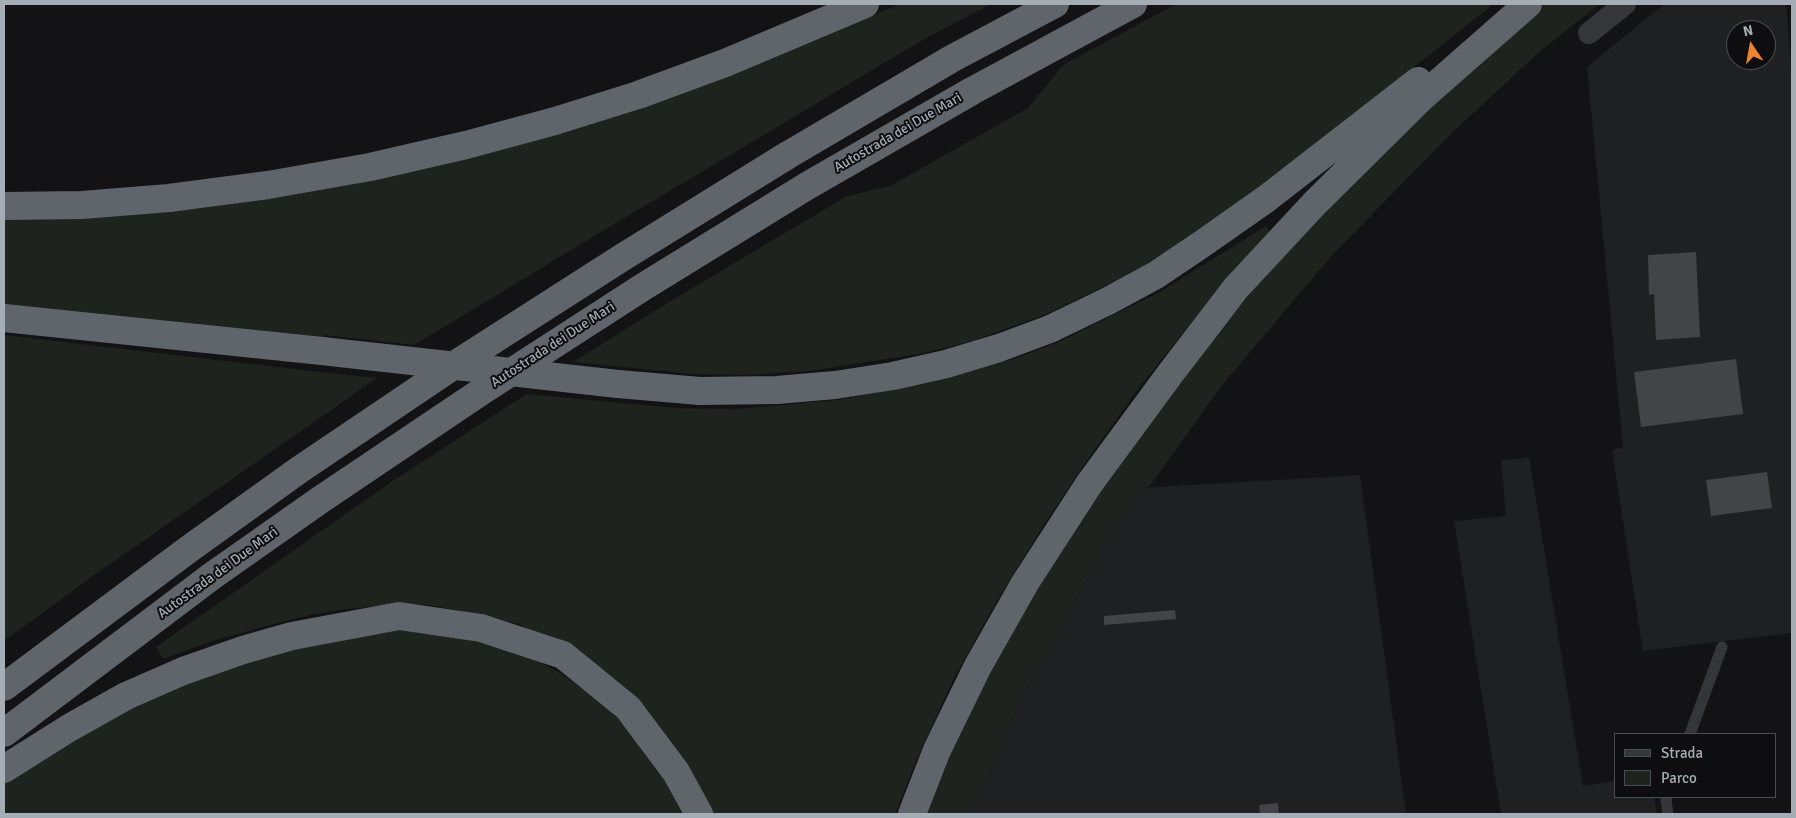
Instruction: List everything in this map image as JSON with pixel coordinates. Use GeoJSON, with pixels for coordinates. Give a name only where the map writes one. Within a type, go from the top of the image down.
{"type":"FeatureCollection","features":[{"type":"Feature","properties":{"kind":"highway"},"geometry":{"type":"LineString","coordinates":[[4,206],[82,205],[168,198],[268,185],[370,167],[466,145],[555,121],[638,95],[725,63],[865,4]]}},
{"type":"Feature","properties":{"kind":"highway"},"geometry":{"type":"LineString","coordinates":[[4,687],[189,549],[395,405],[623,257],[829,131],[953,58],[1055,4]]}},
{"type":"Feature","properties":{"kind":"highway","name":"Autostrada dei Due Mari"},"geometry":{"type":"LineString","coordinates":[[4,733],[212,576],[320,500],[482,391],[635,292],[807,186],[947,105],[1132,4]]}},
{"type":"Feature","properties":{"kind":"highway"},"geometry":{"type":"LineString","coordinates":[[4,318],[618,384],[700,391],[777,390],[835,385],[893,376],[946,364],[999,348],[1050,329],[1156,275],[1266,199],[1342,138],[1519,4]]}},
{"type":"Feature","properties":{"kind":"highway"},"geometry":{"type":"LineString","coordinates":[[912,814],[937,750],[978,666],[1025,583],[1089,484],[1170,374],[1236,288],[1314,204],[1421,98],[1528,4]]}},
{"type":"Feature","properties":{"kind":"highway"},"geometry":{"type":"LineString","coordinates":[[4,674],[189,549]]}},
{"type":"Feature","properties":{"kind":"highway"},"geometry":{"type":"LineString","coordinates":[[4,769],[69,728],[126,696],[183,671],[243,650],[292,636],[398,616],[482,628],[563,655],[628,708],[676,772],[699,814]]}},
{"type":"Feature","properties":{"kind":"street"},"geometry":{"type":"LineString","coordinates":[[1589,33],[1625,4]]}},
{"type":"Feature","properties":{"kind":"lane"},"geometry":{"type":"LineString","coordinates":[[1690,733],[1722,647]]}},
{"type":"Feature","properties":{"kind":"lane"},"geometry":{"type":"LineString","coordinates":[[1667,798],[1668,814]]}},
{"type":"Feature","properties":{"kind":"shaded area"},"geometry":{"type":"Polygon","coordinates":[[[1664,4],[1786,4],[1792,81],[1792,633],[1643,651],[1612,450],[1623,447],[1587,67],[1664,4]]]}},
{"type":"Feature","properties":{"kind":"shaded area"},"geometry":{"type":"Polygon","coordinates":[[[1529,458],[1583,786],[1614,781],[1614,798],[1654,798],[1657,814],[1501,814],[1454,521],[1506,516],[1501,460],[1529,458]]]}},
{"type":"Feature","properties":{"kind":"shaded area"},"geometry":{"type":"Polygon","coordinates":[[[1360,475],[1406,814],[969,814],[1023,697],[1103,551],[1141,488],[1360,475]]]}},
{"type":"Feature","properties":{"kind":"green space"},"geometry":{"type":"Polygon","coordinates":[[[900,4],[991,4],[921,41],[414,345],[324,335],[323,340],[4,305],[4,218],[76,218],[196,209],[338,186],[442,165],[573,130],[807,42],[900,4]]]}},
{"type":"Feature","properties":{"kind":"green space"},"geometry":{"type":"Polygon","coordinates":[[[1176,4],[1494,4],[1237,206],[1179,245],[1132,273],[1044,315],[972,341],[924,353],[809,371],[748,375],[692,374],[573,362],[669,302],[847,196],[890,186],[1028,108],[1063,65],[1176,4]]]}},
{"type":"Feature","properties":{"kind":"green space"},"geometry":{"type":"Polygon","coordinates":[[[1545,4],[1600,4],[1539,52],[1455,130],[1333,254],[1223,384],[1149,487],[1141,488],[1103,551],[1023,697],[969,814],[924,814],[957,731],[998,651],[1091,502],[1206,348],[1302,235],[1430,106],[1545,4]]]}},
{"type":"Feature","properties":{"kind":"green space"},"geometry":{"type":"Polygon","coordinates":[[[1266,226],[1270,231],[1265,238],[1217,291],[1141,385],[1045,523],[998,599],[954,678],[918,756],[895,814],[710,814],[557,645],[519,624],[476,614],[430,605],[399,604],[346,609],[309,615],[215,640],[163,659],[156,647],[394,480],[527,394],[675,408],[737,409],[838,400],[921,383],[1014,359],[1059,342],[1158,293],[1266,226]]]}},
{"type":"Feature","properties":{"kind":"green space"},"geometry":{"type":"Polygon","coordinates":[[[4,335],[377,378],[93,576],[4,641],[4,335]]]}},
{"type":"Feature","properties":{"kind":"green space"},"geometry":{"type":"Polygon","coordinates":[[[387,629],[422,629],[465,635],[539,661],[560,673],[601,702],[637,738],[670,785],[684,814],[4,814],[4,782],[104,713],[201,667],[387,629]]]}},
{"type":"Feature","properties":{"kind":"building"},"geometry":{"type":"Polygon","coordinates":[[[1696,252],[1700,337],[1656,340],[1654,294],[1649,295],[1648,255],[1696,252]]]}},
{"type":"Feature","properties":{"kind":"building"},"geometry":{"type":"Polygon","coordinates":[[[1736,359],[1743,414],[1641,427],[1634,372],[1736,359]]]}},
{"type":"Feature","properties":{"kind":"building"},"geometry":{"type":"Polygon","coordinates":[[[1767,472],[1772,508],[1711,516],[1706,480],[1767,472]]]}},
{"type":"Feature","properties":{"kind":"building"},"geometry":{"type":"Polygon","coordinates":[[[1175,610],[1176,619],[1104,625],[1104,616],[1175,610]]]}},
{"type":"Feature","properties":{"kind":"building"},"geometry":{"type":"Polygon","coordinates":[[[1278,803],[1279,814],[1260,814],[1259,805],[1278,803]]]}}]}
